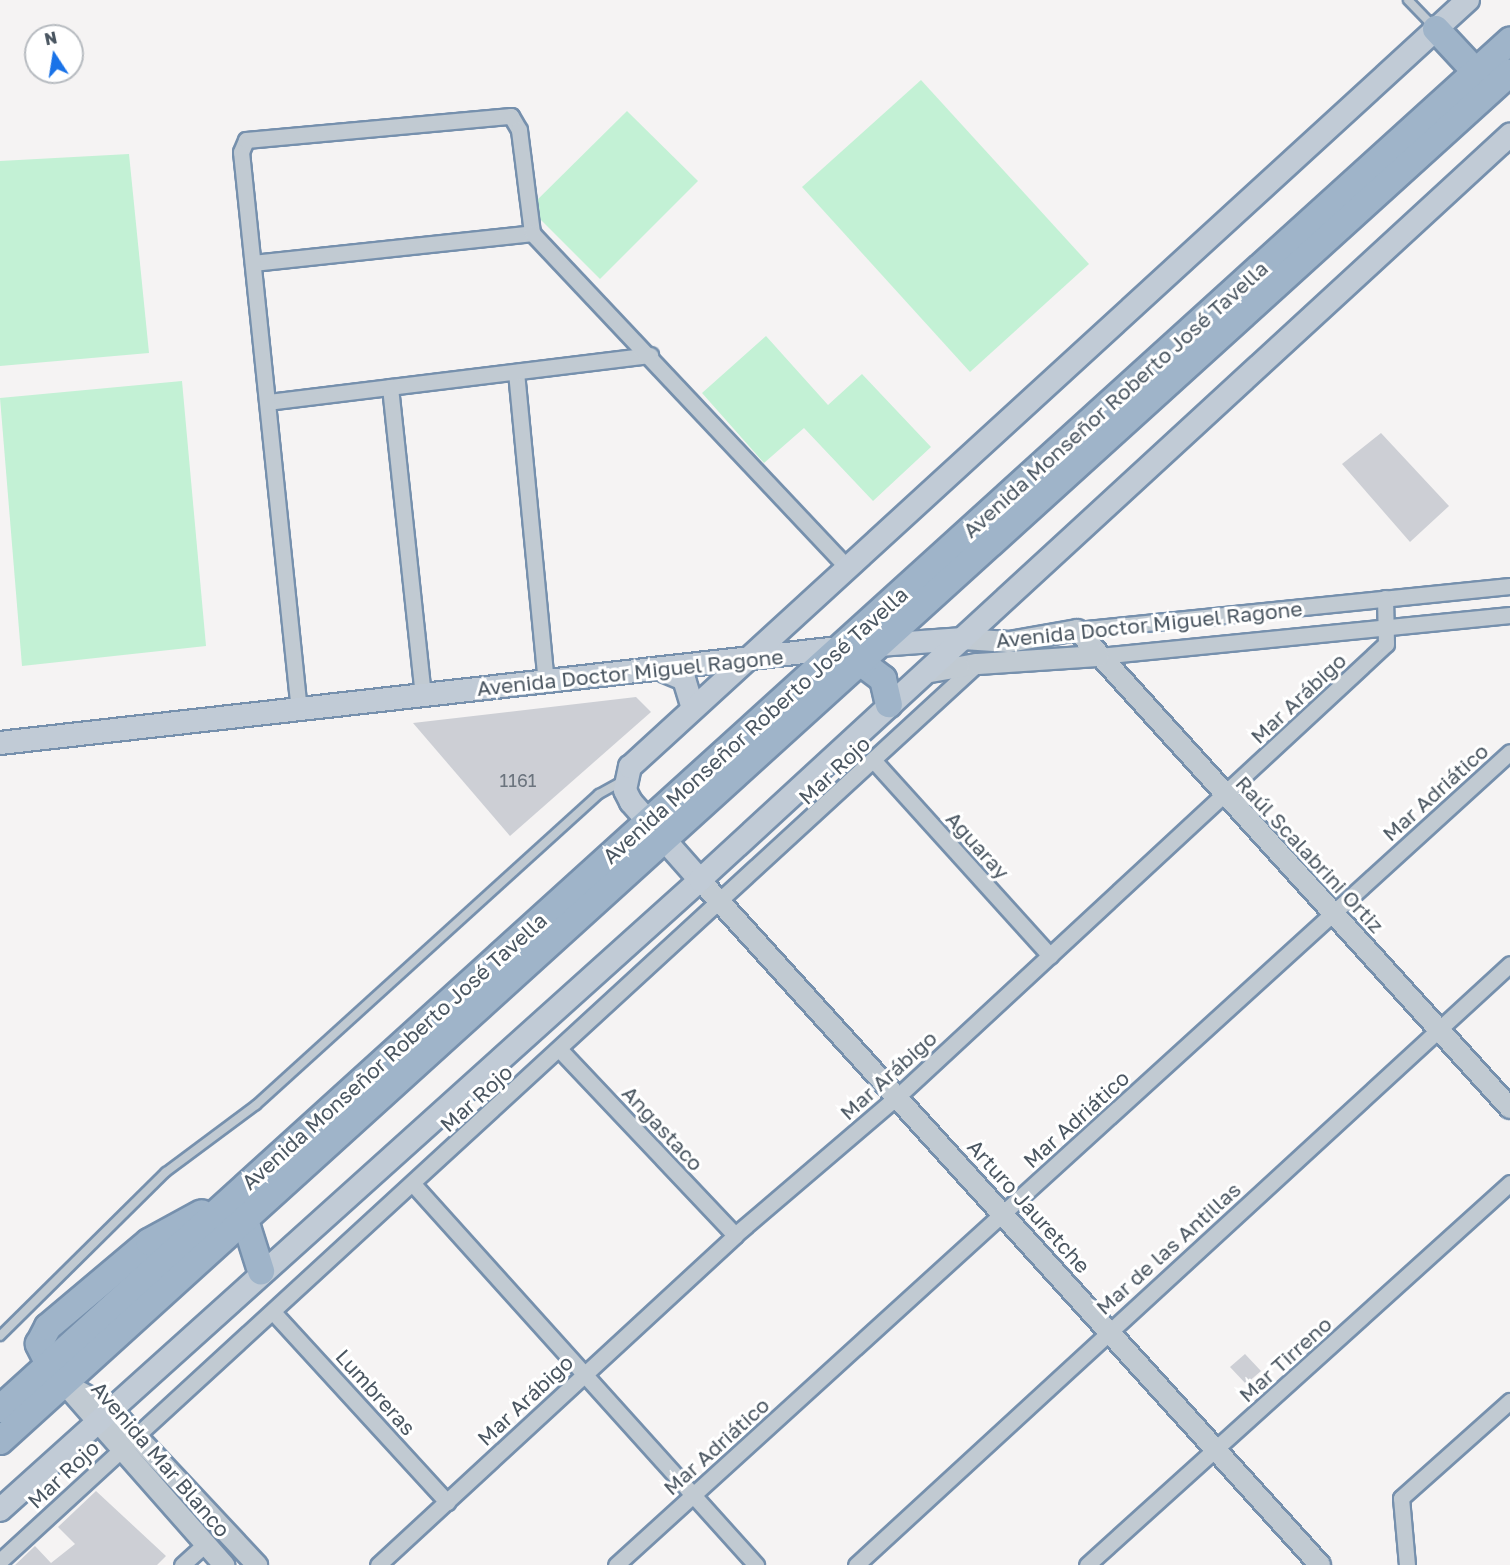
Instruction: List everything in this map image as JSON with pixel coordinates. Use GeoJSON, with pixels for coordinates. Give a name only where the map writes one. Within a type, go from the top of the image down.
{"type":"FeatureCollection","features":[{"type":"Feature","properties":{"kind":"highway"},"geometry":{"type":"LineString","coordinates":[[1436,29],[1476,72]]}},
{"type":"Feature","properties":{"kind":"highway","name":"Avenida Monseñor Roberto José Tavella"},"geometry":{"type":"LineString","coordinates":[[0,1441],[57,1375],[655,830],[839,648],[1510,41]]}},
{"type":"Feature","properties":{"kind":"highway","name":"Avenida Monseñor Roberto José Tavella"},"geometry":{"type":"LineString","coordinates":[[655,830],[871,651],[1510,73]]}},
{"type":"Feature","properties":{"kind":"highway"},"geometry":{"type":"LineString","coordinates":[[839,648],[871,651],[883,679],[889,704]]}},
{"type":"Feature","properties":{"kind":"highway"},"geometry":{"type":"LineString","coordinates":[[57,1375],[39,1344],[48,1327],[149,1242],[240,1206],[261,1271]]}},
{"type":"Feature","properties":{"kind":"highway","name":"Avenida Monseñor Roberto José Tavella"},"geometry":{"type":"LineString","coordinates":[[0,1409],[57,1375]]}},
{"type":"Feature","properties":{"kind":"main road"},"geometry":{"type":"LineString","coordinates":[[700,880],[631,802],[626,779],[630,767],[1468,0]]}},
{"type":"Feature","properties":{"kind":"main road"},"geometry":{"type":"LineString","coordinates":[[0,1510],[261,1271],[700,880],[1510,135]]}},
{"type":"Feature","properties":{"kind":"main road","name":"Avenida Doctor Miguel Ragone"},"geometry":{"type":"LineString","coordinates":[[871,651],[963,639]]}},
{"type":"Feature","properties":{"kind":"main road","name":"Avenida Doctor Miguel Ragone"},"geometry":{"type":"LineString","coordinates":[[0,743],[299,711],[423,695],[665,671],[839,648]]}},
{"type":"Feature","properties":{"kind":"main road"},"geometry":{"type":"LineString","coordinates":[[665,671],[684,679],[693,708]]}},
{"type":"Feature","properties":{"kind":"street"},"geometry":{"type":"LineString","coordinates":[[299,711],[241,152],[246,140],[263,135],[511,116],[519,130],[532,233],[650,355],[848,568]]}},
{"type":"Feature","properties":{"kind":"street"},"geometry":{"type":"LineString","coordinates":[[253,263],[532,233]]}},
{"type":"Feature","properties":{"kind":"street"},"geometry":{"type":"LineString","coordinates":[[268,402],[650,355]]}},
{"type":"Feature","properties":{"kind":"street"},"geometry":{"type":"LineString","coordinates":[[516,372],[546,683]]}},
{"type":"Feature","properties":{"kind":"street"},"geometry":{"type":"LineString","coordinates":[[390,387],[423,695]]}},
{"type":"Feature","properties":{"kind":"street","name":"Avenida Doctor Miguel Ragone"},"geometry":{"type":"LineString","coordinates":[[963,639],[1009,642],[1077,630],[1510,586]]}},
{"type":"Feature","properties":{"kind":"street"},"geometry":{"type":"LineString","coordinates":[[1385,598],[1390,629]]}},
{"type":"Feature","properties":{"kind":"street","name":"Avenida Doctor Miguel Ragone"},"geometry":{"type":"LineString","coordinates":[[925,674],[977,664],[1100,656],[1390,629],[1510,615]]}},
{"type":"Feature","properties":{"kind":"street","name":"Mar Arábigo"},"geometry":{"type":"LineString","coordinates":[[378,1565],[735,1235],[898,1096],[1224,797],[1386,644],[1390,629]]}},
{"type":"Feature","properties":{"kind":"street","name":"Raúl Scalabrini Ortiz"},"geometry":{"type":"LineString","coordinates":[[1077,630],[1224,797],[1334,913],[1437,1031],[1510,1108]]}},
{"type":"Feature","properties":{"kind":"street","name":"Mar Rojo"},"geometry":{"type":"LineString","coordinates":[[0,1561],[875,762],[977,664]]}},
{"type":"Feature","properties":{"kind":"street","name":"Mar Adriático"},"geometry":{"type":"LineString","coordinates":[[616,1565],[1510,752]]}},
{"type":"Feature","properties":{"kind":"street","name":"Aguaray"},"geometry":{"type":"LineString","coordinates":[[875,762],[1050,956]]}},
{"type":"Feature","properties":{"kind":"street","name":"Arturo Jauretche"},"geometry":{"type":"LineString","coordinates":[[700,880],[1004,1213],[1320,1565]]}},
{"type":"Feature","properties":{"kind":"street","name":"Mar de las Antillas"},"geometry":{"type":"LineString","coordinates":[[856,1565],[1510,964]]}},
{"type":"Feature","properties":{"kind":"street","name":"Angastaco"},"geometry":{"type":"LineString","coordinates":[[560,1050],[735,1235]]}},
{"type":"Feature","properties":{"kind":"street","name":"Mar Tirreno"},"geometry":{"type":"LineString","coordinates":[[1087,1565],[1510,1183]]}},
{"type":"Feature","properties":{"kind":"street"},"geometry":{"type":"LineString","coordinates":[[412,1184],[756,1565]]}},
{"type":"Feature","properties":{"kind":"street","name":"Lumbreras"},"geometry":{"type":"LineString","coordinates":[[273,1312],[447,1502]]}},
{"type":"Feature","properties":{"kind":"street","name":"Avenida Mar Blanco"},"geometry":{"type":"LineString","coordinates":[[57,1375],[103,1416],[137,1434],[257,1565]]}},
{"type":"Feature","properties":{"kind":"street"},"geometry":{"type":"LineString","coordinates":[[1407,1565],[1401,1498],[1510,1401]]}},
{"type":"Feature","properties":{"kind":"street","name":"Avenida Mar Blanco"},"geometry":{"type":"LineString","coordinates":[[103,1416],[119,1450],[224,1565]]}},
{"type":"Feature","properties":{"kind":"street"},"geometry":{"type":"LineString","coordinates":[[182,1565],[204,1545]]}},
{"type":"Feature","properties":{"kind":"lane"},"geometry":{"type":"LineString","coordinates":[[1408,0],[1436,29]]}},
{"type":"Feature","properties":{"kind":"lane"},"geometry":{"type":"LineString","coordinates":[[0,1336],[166,1172],[256,1105],[599,794],[626,779]]}},
{"type":"Feature","properties":{"kind":"green space"},"geometry":{"type":"Polygon","coordinates":[[[921,80],[1089,264],[970,372],[802,187],[921,80]]]}},
{"type":"Feature","properties":{"kind":"green space"},"geometry":{"type":"Polygon","coordinates":[[[627,111],[698,181],[600,279],[529,208],[627,111]]]}},
{"type":"Feature","properties":{"kind":"green space"},"geometry":{"type":"Polygon","coordinates":[[[129,154],[149,353],[0,366],[0,161],[129,154]]]}},
{"type":"Feature","properties":{"kind":"green space"},"geometry":{"type":"Polygon","coordinates":[[[766,336],[828,405],[862,374],[931,447],[873,501],[804,428],[764,463],[702,393],[766,336]]]}},
{"type":"Feature","properties":{"kind":"green space"},"geometry":{"type":"Polygon","coordinates":[[[182,381],[206,646],[22,666],[0,398],[182,381]]]}},
{"type":"Feature","properties":{"kind":"building"},"geometry":{"type":"Polygon","coordinates":[[[1381,433],[1449,506],[1410,542],[1342,464],[1381,433]]]}},
{"type":"Feature","properties":{"kind":"building"},"geometry":{"type":"Polygon","coordinates":[[[636,697],[651,712],[510,836],[413,723],[636,697]]]}},
{"type":"Feature","properties":{"kind":"building"},"geometry":{"type":"Polygon","coordinates":[[[1245,1354],[1261,1371],[1246,1384],[1230,1367],[1245,1354]]]}},
{"type":"Feature","properties":{"kind":"building"},"geometry":{"type":"Polygon","coordinates":[[[96,1491],[166,1556],[157,1565],[15,1565],[35,1546],[51,1563],[75,1544],[58,1527],[96,1491]]]}}]}
